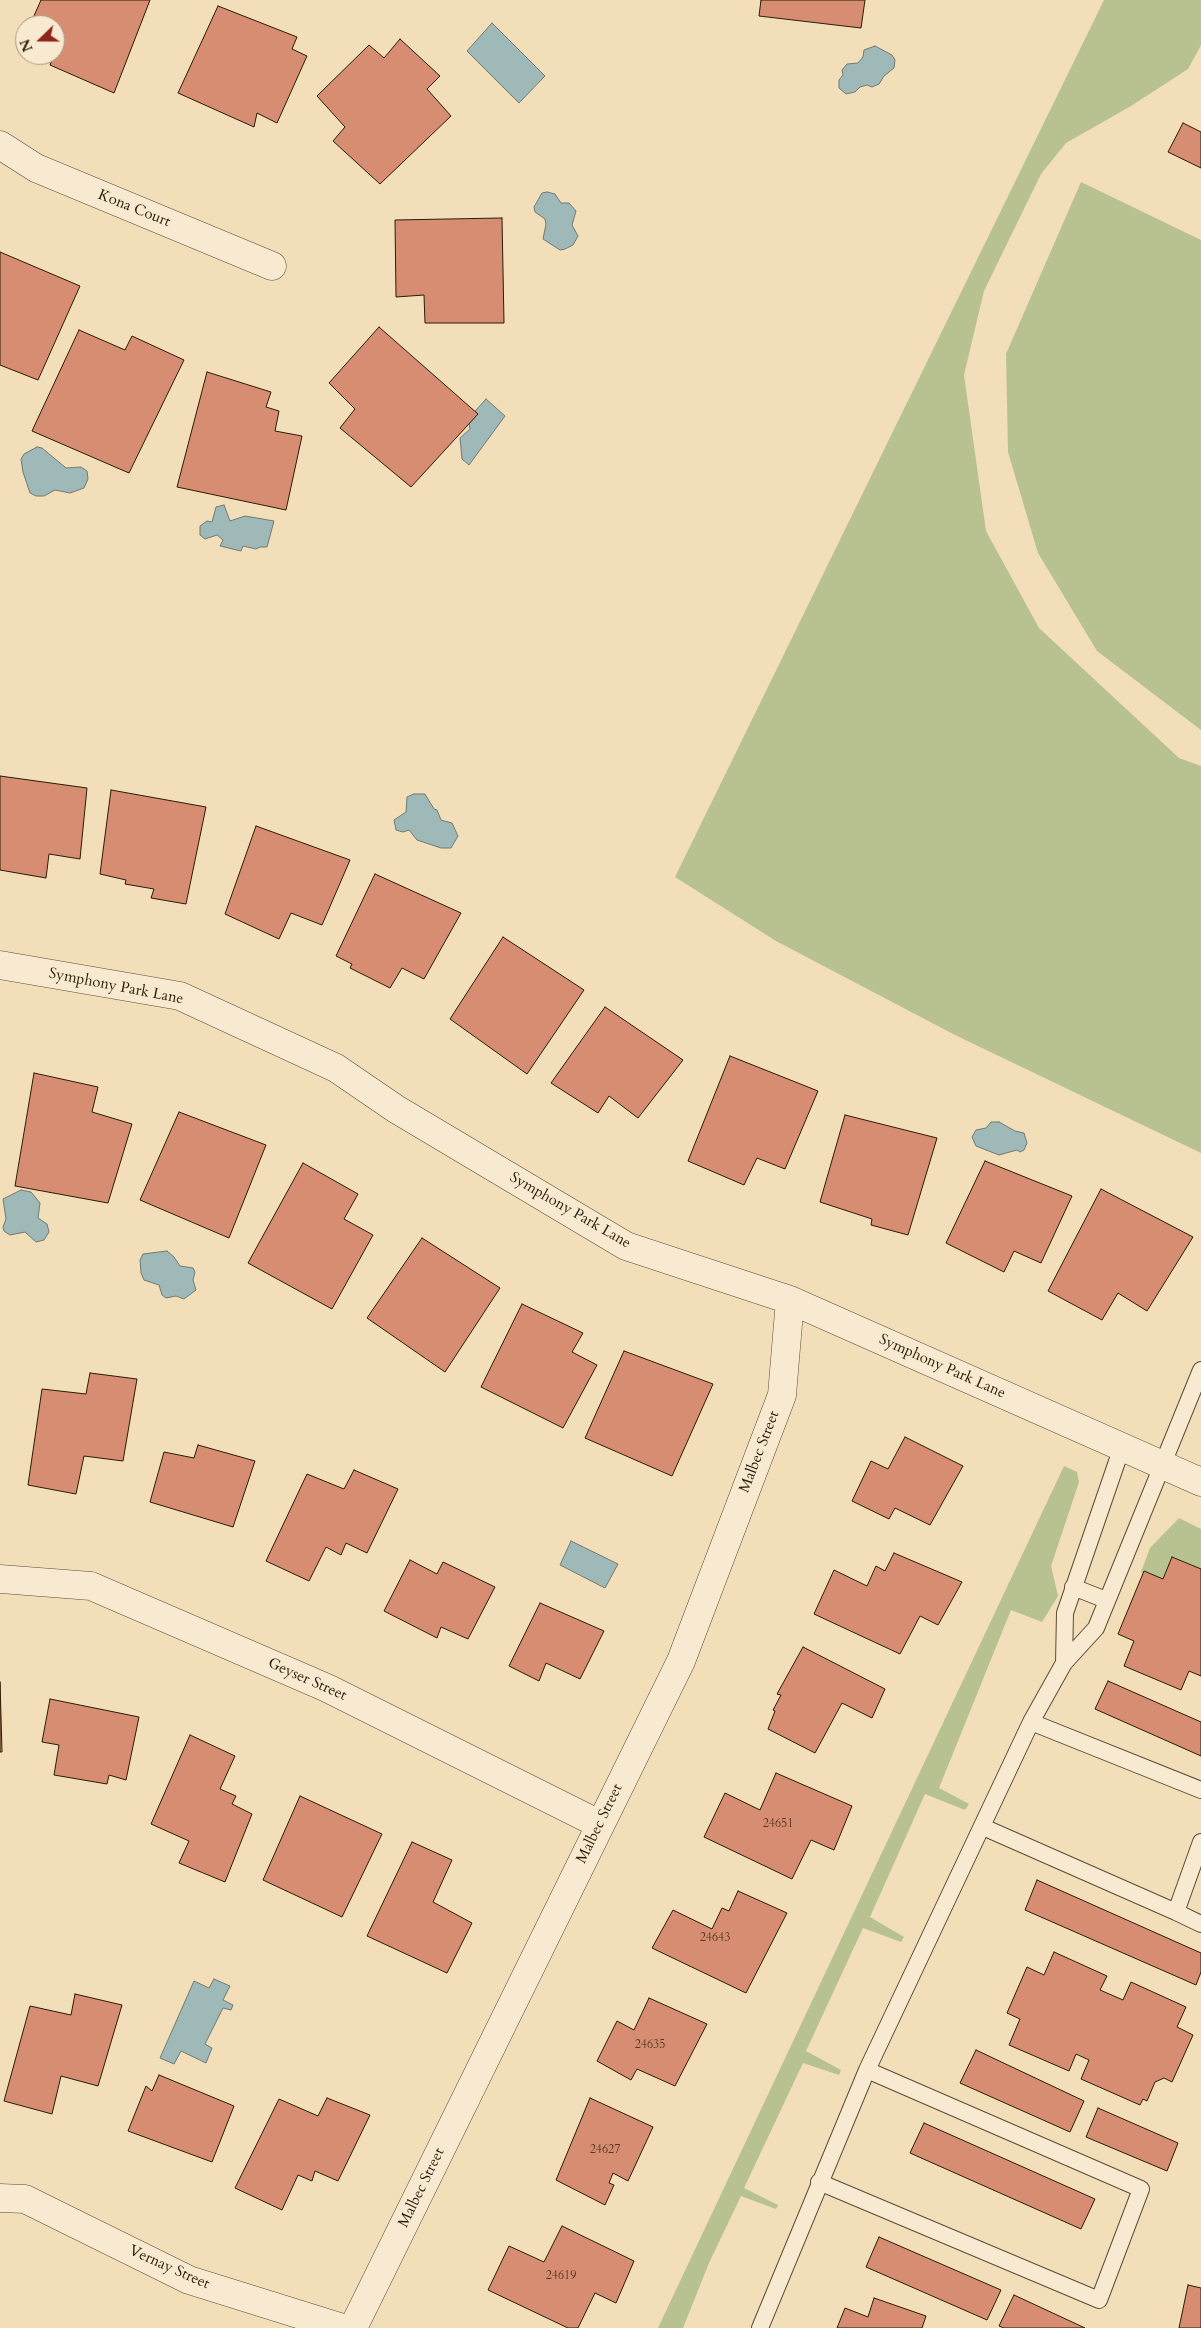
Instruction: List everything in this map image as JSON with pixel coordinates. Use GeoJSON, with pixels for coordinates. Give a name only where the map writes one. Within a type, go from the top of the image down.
{"type":"FeatureCollection","features":[{"type":"Feature","properties":{"kind":"street","name":"Kona Court"},"geometry":{"type":"LineString","coordinates":[[0,145],[36,168],[272,266]]}},
{"type":"Feature","properties":{"kind":"street","name":"Symphony Park Lane"},"geometry":{"type":"LineString","coordinates":[[0,965],[180,996],[336,1068],[396,1109],[626,1246],[790,1300],[1201,1482]]}},
{"type":"Feature","properties":{"kind":"street","name":"Malbec Street"},"geometry":{"type":"LineString","coordinates":[[353,2328],[681,1661],[782,1395],[790,1300]]}},
{"type":"Feature","properties":{"kind":"street","name":"Geyser Street"},"geometry":{"type":"LineString","coordinates":[[0,1579],[91,1586],[327,1688],[600,1824]]}},
{"type":"Feature","properties":{"kind":"street","name":"Vernay Street"},"geometry":{"type":"LineString","coordinates":[[0,2198],[25,2199],[189,2280],[343,2328]]}},
{"type":"Feature","properties":{"kind":"lane"},"geometry":{"type":"LineString","coordinates":[[760,2328],[866,2070],[983,1827],[1031,1722],[1064,1663],[1096,1628],[1106,1600],[1164,1465],[1201,1370]]}},
{"type":"Feature","properties":{"kind":"lane"},"geometry":{"type":"LineString","coordinates":[[1064,1663],[1065,1613],[1122,1447]]}},
{"type":"Feature","properties":{"kind":"lane"},"geometry":{"type":"LineString","coordinates":[[1073,1587],[1106,1600]]}},
{"type":"Feature","properties":{"kind":"lane"},"geometry":{"type":"LineString","coordinates":[[1031,1722],[1201,1790]]}},
{"type":"Feature","properties":{"kind":"lane"},"geometry":{"type":"LineString","coordinates":[[983,1827],[1201,1924]]}},
{"type":"Feature","properties":{"kind":"lane"},"geometry":{"type":"LineString","coordinates":[[1176,1912],[1201,1842]]}},
{"type":"Feature","properties":{"kind":"lane"},"geometry":{"type":"LineString","coordinates":[[819,2182],[1099,2300],[1141,2189],[866,2070]]}},
{"type":"Feature","properties":{"kind":"green space"},"geometry":{"type":"Polygon","coordinates":[[[1104,0],[1201,0],[1201,45],[1188,69],[1131,106],[1066,143],[1041,174],[984,291],[964,375],[986,531],[1039,628],[1179,758],[1201,766],[1201,1153],[955,1035],[776,941],[675,877],[1104,0]]]}},
{"type":"Feature","properties":{"kind":"green space"},"geometry":{"type":"Polygon","coordinates":[[[1081,182],[1201,240],[1201,730],[1097,651],[1038,553],[1008,452],[1006,354],[1081,182]]]}},
{"type":"Feature","properties":{"kind":"green space"},"geometry":{"type":"Polygon","coordinates":[[[1064,1466],[1077,1472],[1079,1482],[1051,1566],[1058,1596],[1042,1622],[1011,1610],[939,1788],[969,1804],[965,1810],[925,1794],[870,1917],[904,1937],[901,1942],[863,1928],[806,2051],[841,2070],[839,2075],[803,2063],[744,2188],[778,2205],[776,2209],[741,2196],[709,2263],[683,2328],[658,2328],[1064,1466]]]}},
{"type":"Feature","properties":{"kind":"green space"},"geometry":{"type":"Polygon","coordinates":[[[1179,1518],[1201,1529],[1201,1569],[1173,1557],[1163,1580],[1141,1572],[1150,1548],[1179,1518]]]}},
{"type":"Feature","properties":{"kind":"water"},"geometry":{"type":"Polygon","coordinates":[[[492,23],[545,76],[519,103],[467,51],[492,23]]]}},
{"type":"Feature","properties":{"kind":"water"},"geometry":{"type":"Polygon","coordinates":[[[875,46],[892,55],[895,60],[894,68],[884,76],[879,84],[872,87],[867,85],[860,87],[855,92],[846,94],[839,88],[839,80],[843,75],[842,70],[847,64],[858,63],[863,57],[864,50],[875,46]]]}},
{"type":"Feature","properties":{"kind":"water"},"geometry":{"type":"Polygon","coordinates":[[[542,193],[555,194],[561,203],[569,203],[576,211],[572,225],[578,236],[573,245],[565,249],[560,250],[543,239],[545,219],[535,212],[534,207],[542,193]]]}},
{"type":"Feature","properties":{"kind":"water"},"geometry":{"type":"Polygon","coordinates":[[[486,399],[505,416],[469,465],[462,459],[460,438],[470,429],[468,419],[486,399]]]}},
{"type":"Feature","properties":{"kind":"water"},"geometry":{"type":"Polygon","coordinates":[[[37,447],[42,448],[66,468],[81,467],[87,471],[88,479],[84,488],[70,493],[55,490],[44,496],[36,496],[30,493],[21,459],[24,454],[37,447]]]}},
{"type":"Feature","properties":{"kind":"water"},"geometry":{"type":"Polygon","coordinates":[[[224,505],[230,521],[245,516],[274,521],[267,547],[256,549],[243,546],[241,551],[220,546],[223,540],[217,535],[205,539],[200,535],[200,526],[207,521],[212,522],[216,507],[224,505]]]}},
{"type":"Feature","properties":{"kind":"water"},"geometry":{"type":"Polygon","coordinates":[[[414,794],[425,794],[434,809],[437,810],[441,820],[452,823],[458,836],[451,848],[441,848],[417,840],[409,830],[403,832],[396,830],[394,820],[406,812],[407,797],[414,794]]]}},
{"type":"Feature","properties":{"kind":"water"},"geometry":{"type":"Polygon","coordinates":[[[991,1122],[999,1122],[1015,1131],[1024,1133],[1027,1143],[1024,1150],[999,1155],[976,1146],[972,1137],[976,1130],[986,1128],[991,1122]]]}},
{"type":"Feature","properties":{"kind":"water"},"geometry":{"type":"Polygon","coordinates":[[[21,1190],[31,1192],[40,1203],[38,1218],[47,1224],[49,1232],[44,1240],[36,1242],[25,1232],[10,1235],[4,1231],[3,1227],[6,1219],[3,1199],[21,1190]]]}},
{"type":"Feature","properties":{"kind":"water"},"geometry":{"type":"Polygon","coordinates":[[[167,1251],[180,1266],[193,1268],[195,1272],[193,1280],[196,1290],[184,1299],[176,1296],[166,1298],[162,1295],[159,1285],[144,1280],[141,1273],[140,1260],[143,1254],[167,1251]]]}},
{"type":"Feature","properties":{"kind":"water"},"geometry":{"type":"Polygon","coordinates":[[[571,1541],[618,1564],[605,1588],[560,1565],[571,1541]]]}},
{"type":"Feature","properties":{"kind":"water"},"geometry":{"type":"Polygon","coordinates":[[[214,1979],[230,1986],[223,2000],[233,2005],[231,2010],[223,2008],[205,2044],[212,2048],[206,2063],[181,2051],[174,2064],[160,2058],[194,1981],[209,1988],[214,1979]]]}},
{"type":"Feature","properties":{"kind":"building"},"geometry":{"type":"Polygon","coordinates":[[[41,0],[150,0],[114,93],[50,65],[65,65],[65,15],[34,15],[41,0]]]}},
{"type":"Feature","properties":{"kind":"building"},"geometry":{"type":"Polygon","coordinates":[[[761,0],[865,0],[861,28],[759,16],[761,0]]]}},
{"type":"Feature","properties":{"kind":"building"},"geometry":{"type":"Polygon","coordinates":[[[218,6],[297,37],[292,49],[307,56],[277,123],[257,113],[254,127],[178,93],[218,6]]]}},
{"type":"Feature","properties":{"kind":"building"},"geometry":{"type":"Polygon","coordinates":[[[400,39],[440,76],[427,89],[451,116],[380,184],[333,141],[345,127],[317,96],[369,45],[384,58],[400,39]]]}},
{"type":"Feature","properties":{"kind":"building"},"geometry":{"type":"Polygon","coordinates":[[[1183,123],[1201,132],[1201,168],[1168,152],[1183,123]]]}},
{"type":"Feature","properties":{"kind":"building"},"geometry":{"type":"Polygon","coordinates":[[[502,218],[504,323],[425,323],[424,295],[396,297],[395,220],[502,218]]]}},
{"type":"Feature","properties":{"kind":"building"},"geometry":{"type":"Polygon","coordinates":[[[0,252],[80,286],[38,380],[0,365],[0,252]]]}},
{"type":"Feature","properties":{"kind":"building"},"geometry":{"type":"Polygon","coordinates":[[[379,327],[478,414],[411,487],[340,428],[355,409],[329,383],[379,327]]]}},
{"type":"Feature","properties":{"kind":"building"},"geometry":{"type":"Polygon","coordinates":[[[79,330],[125,350],[132,336],[184,360],[129,473],[32,431],[79,330]]]}},
{"type":"Feature","properties":{"kind":"building"},"geometry":{"type":"Polygon","coordinates":[[[207,372],[271,392],[266,407],[279,411],[275,431],[302,436],[286,510],[177,487],[207,372]]]}},
{"type":"Feature","properties":{"kind":"building"},"geometry":{"type":"Polygon","coordinates":[[[0,776],[87,788],[80,859],[49,854],[46,878],[0,870],[0,776]]]}},
{"type":"Feature","properties":{"kind":"building"},"geometry":{"type":"Polygon","coordinates":[[[111,790],[206,807],[186,904],[151,898],[154,889],[125,884],[126,880],[100,874],[111,790]]]}},
{"type":"Feature","properties":{"kind":"building"},"geometry":{"type":"Polygon","coordinates":[[[256,826],[350,860],[322,925],[291,913],[279,939],[225,914],[256,826]]]}},
{"type":"Feature","properties":{"kind":"building"},"geometry":{"type":"Polygon","coordinates":[[[375,874],[461,913],[424,979],[402,968],[390,988],[350,968],[352,964],[336,956],[375,874]]]}},
{"type":"Feature","properties":{"kind":"building"},"geometry":{"type":"Polygon","coordinates":[[[503,937],[584,990],[527,1074],[450,1019],[503,937]]]}},
{"type":"Feature","properties":{"kind":"building"},"geometry":{"type":"Polygon","coordinates":[[[605,1007],[683,1060],[638,1118],[609,1096],[598,1113],[551,1083],[605,1007]]]}},
{"type":"Feature","properties":{"kind":"building"},"geometry":{"type":"Polygon","coordinates":[[[730,1056],[818,1091],[785,1169],[757,1158],[744,1185],[688,1161],[730,1056]]]}},
{"type":"Feature","properties":{"kind":"building"},"geometry":{"type":"Polygon","coordinates":[[[34,1073],[98,1087],[92,1112],[132,1124],[108,1203],[15,1186],[34,1073]]]}},
{"type":"Feature","properties":{"kind":"building"},"geometry":{"type":"Polygon","coordinates":[[[179,1112],[266,1145],[229,1238],[140,1200],[179,1112]]]}},
{"type":"Feature","properties":{"kind":"building"},"geometry":{"type":"Polygon","coordinates":[[[845,1115],[937,1138],[908,1235],[871,1225],[872,1219],[820,1202],[845,1115]]]}},
{"type":"Feature","properties":{"kind":"building"},"geometry":{"type":"Polygon","coordinates":[[[985,1161],[1072,1196],[1041,1263],[1014,1251],[1004,1272],[946,1243],[985,1161]]]}},
{"type":"Feature","properties":{"kind":"building"},"geometry":{"type":"Polygon","coordinates":[[[303,1163],[358,1194],[344,1219],[373,1235],[332,1309],[248,1263],[303,1163]]]}},
{"type":"Feature","properties":{"kind":"building"},"geometry":{"type":"Polygon","coordinates":[[[1101,1189],[1193,1237],[1147,1311],[1118,1293],[1102,1320],[1048,1291],[1101,1189]]]}},
{"type":"Feature","properties":{"kind":"building"},"geometry":{"type":"Polygon","coordinates":[[[422,1238],[500,1288],[445,1372],[367,1318],[422,1238]]]}},
{"type":"Feature","properties":{"kind":"building"},"geometry":{"type":"Polygon","coordinates":[[[522,1304],[583,1333],[572,1352],[597,1365],[563,1428],[481,1387],[522,1304]]]}},
{"type":"Feature","properties":{"kind":"building"},"geometry":{"type":"Polygon","coordinates":[[[624,1351],[713,1384],[672,1476],[585,1438],[624,1351]]]}},
{"type":"Feature","properties":{"kind":"building"},"geometry":{"type":"Polygon","coordinates":[[[90,1373],[137,1379],[123,1461],[84,1456],[76,1494],[28,1485],[42,1389],[86,1394],[90,1373]]]}},
{"type":"Feature","properties":{"kind":"building"},"geometry":{"type":"Polygon","coordinates":[[[905,1437],[963,1466],[930,1525],[895,1508],[889,1519],[852,1501],[871,1461],[888,1469],[905,1437]]]}},
{"type":"Feature","properties":{"kind":"building"},"geometry":{"type":"Polygon","coordinates":[[[198,1445],[255,1461],[233,1527],[150,1502],[164,1452],[194,1458],[198,1445]]]}},
{"type":"Feature","properties":{"kind":"building"},"geometry":{"type":"Polygon","coordinates":[[[354,1470],[398,1489],[367,1553],[346,1543],[341,1555],[326,1547],[309,1581],[266,1561],[307,1474],[344,1489],[354,1470]]]}},
{"type":"Feature","properties":{"kind":"building"},"geometry":{"type":"Polygon","coordinates":[[[894,1553],[962,1582],[938,1625],[920,1616],[900,1654],[814,1614],[834,1570],[867,1586],[876,1566],[885,1571],[894,1553]]]}},
{"type":"Feature","properties":{"kind":"building"},"geometry":{"type":"Polygon","coordinates":[[[1172,1557],[1201,1569],[1201,1676],[1189,1671],[1181,1690],[1124,1666],[1134,1641],[1118,1634],[1144,1571],[1163,1579],[1172,1557]]]}},
{"type":"Feature","properties":{"kind":"building"},"geometry":{"type":"Polygon","coordinates":[[[410,1560],[437,1574],[443,1562],[495,1587],[468,1639],[441,1627],[437,1638],[384,1611],[410,1560]]]}},
{"type":"Feature","properties":{"kind":"building"},"geometry":{"type":"Polygon","coordinates":[[[540,1603],[604,1631],[580,1679],[546,1663],[539,1681],[509,1666],[540,1603]]]}},
{"type":"Feature","properties":{"kind":"building"},"geometry":{"type":"Polygon","coordinates":[[[803,1647],[885,1689],[872,1718],[842,1703],[815,1753],[768,1729],[775,1711],[773,1710],[781,1695],[777,1694],[803,1647]]]}},
{"type":"Feature","properties":{"kind":"building"},"geometry":{"type":"Polygon","coordinates":[[[1108,1681],[1201,1722],[1201,1756],[1095,1709],[1108,1681]]]}},
{"type":"Feature","properties":{"kind":"building"},"geometry":{"type":"Polygon","coordinates":[[[0,1682],[2,1752],[0,1752],[0,1682]]]}},
{"type":"Feature","properties":{"kind":"building"},"geometry":{"type":"Polygon","coordinates":[[[50,1699],[139,1717],[126,1780],[109,1775],[107,1784],[54,1775],[59,1745],[42,1742],[50,1699]]]}},
{"type":"Feature","properties":{"kind":"building"},"geometry":{"type":"Polygon","coordinates":[[[190,1735],[235,1756],[220,1789],[236,1796],[232,1804],[252,1814],[225,1882],[179,1863],[189,1841],[151,1824],[190,1735]]]}},
{"type":"Feature","properties":{"kind":"building"},"geometry":{"type":"Polygon","coordinates":[[[776,1773],[852,1806],[834,1850],[811,1840],[792,1879],[704,1837],[725,1793],[760,1810],[776,1773]]]}},
{"type":"Feature","properties":{"kind":"building"},"geometry":{"type":"Polygon","coordinates":[[[300,1796],[382,1834],[342,1917],[263,1880],[300,1796]]]}},
{"type":"Feature","properties":{"kind":"building"},"geometry":{"type":"Polygon","coordinates":[[[412,1842],[452,1860],[433,1902],[472,1923],[447,1973],[367,1936],[412,1842]]]}},
{"type":"Feature","properties":{"kind":"building"},"geometry":{"type":"Polygon","coordinates":[[[1037,1880],[1201,1953],[1201,1972],[1196,1985],[1025,1910],[1037,1880]]]}},
{"type":"Feature","properties":{"kind":"building"},"geometry":{"type":"Polygon","coordinates":[[[738,1891],[787,1913],[746,1993],[652,1948],[673,1910],[712,1929],[722,1908],[729,1911],[738,1891]]]}},
{"type":"Feature","properties":{"kind":"building"},"geometry":{"type":"Polygon","coordinates":[[[1054,1952],[1107,1976],[1100,1990],[1123,2000],[1131,1982],[1186,2007],[1177,2027],[1193,2035],[1172,2082],[1164,2078],[1155,2082],[1147,2101],[1143,2099],[1140,2105],[1081,2079],[1089,2060],[1076,2054],[1069,2071],[1009,2045],[1020,2019],[1007,2013],[1027,1967],[1044,1975],[1054,1952]]]}},
{"type":"Feature","properties":{"kind":"building"},"geometry":{"type":"Polygon","coordinates":[[[75,1994],[122,2005],[98,2086],[61,2076],[52,2114],[4,2101],[30,2006],[71,2015],[75,1994]]]}},
{"type":"Feature","properties":{"kind":"building"},"geometry":{"type":"Polygon","coordinates":[[[649,1998],[707,2024],[675,2086],[637,2069],[631,2080],[597,2061],[617,2021],[634,2030],[649,1998]]]}},
{"type":"Feature","properties":{"kind":"building"},"geometry":{"type":"Polygon","coordinates":[[[976,2050],[1084,2101],[1070,2132],[960,2083],[976,2050]]]}},
{"type":"Feature","properties":{"kind":"building"},"geometry":{"type":"Polygon","coordinates":[[[159,2075],[234,2106],[212,2162],[128,2131],[146,2086],[152,2091],[159,2075]]]}},
{"type":"Feature","properties":{"kind":"building"},"geometry":{"type":"Polygon","coordinates":[[[327,2098],[370,2115],[338,2181],[315,2171],[312,2181],[298,2175],[282,2210],[235,2188],[279,2099],[318,2116],[327,2098]]]}},
{"type":"Feature","properties":{"kind":"building"},"geometry":{"type":"Polygon","coordinates":[[[590,2098],[653,2127],[628,2181],[613,2173],[609,2183],[614,2185],[605,2205],[556,2180],[590,2098]]]}},
{"type":"Feature","properties":{"kind":"building"},"geometry":{"type":"Polygon","coordinates":[[[1098,2108],[1178,2143],[1167,2171],[1086,2137],[1098,2108]]]}},
{"type":"Feature","properties":{"kind":"building"},"geometry":{"type":"Polygon","coordinates":[[[924,2123],[1095,2199],[1081,2229],[910,2153],[924,2123]]]}},
{"type":"Feature","properties":{"kind":"building"},"geometry":{"type":"Polygon","coordinates":[[[562,2226],[634,2261],[616,2303],[595,2293],[578,2328],[568,2328],[488,2290],[509,2246],[544,2262],[562,2226]]]}},
{"type":"Feature","properties":{"kind":"building"},"geometry":{"type":"Polygon","coordinates":[[[879,2237],[1001,2290],[987,2320],[866,2267],[879,2237]]]}},
{"type":"Feature","properties":{"kind":"building"},"geometry":{"type":"Polygon","coordinates":[[[1188,2285],[1201,2288],[1201,2328],[1179,2328],[1188,2285]]]}},
{"type":"Feature","properties":{"kind":"building"},"geometry":{"type":"Polygon","coordinates":[[[1014,2295],[1085,2328],[1004,2328],[999,2326],[1014,2295]]]}},
{"type":"Feature","properties":{"kind":"building"},"geometry":{"type":"Polygon","coordinates":[[[874,2298],[926,2316],[922,2328],[837,2328],[845,2308],[868,2317],[874,2298]]]}}]}
